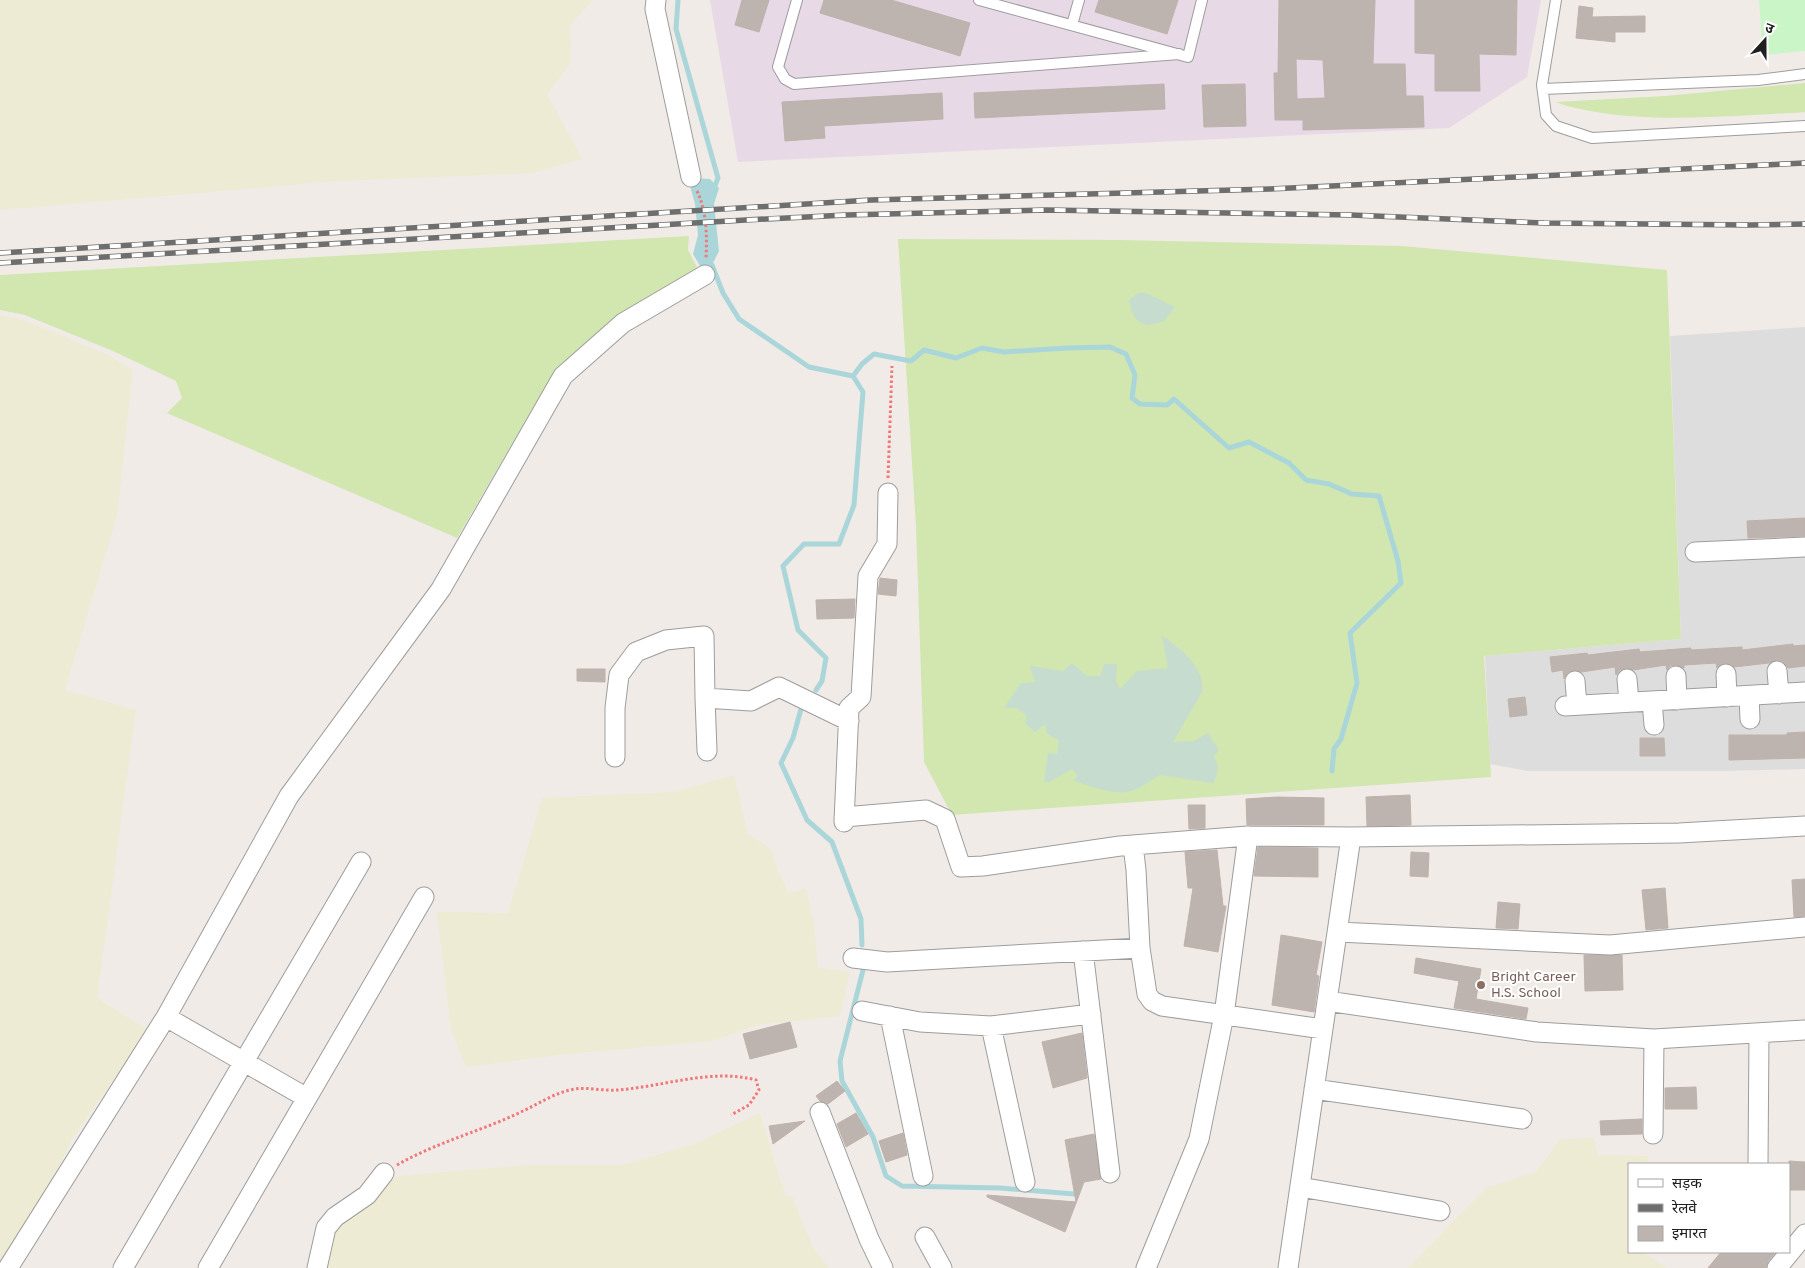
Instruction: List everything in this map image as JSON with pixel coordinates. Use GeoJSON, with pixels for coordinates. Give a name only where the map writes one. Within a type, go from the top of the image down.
{"type":"FeatureCollection","features":[{"type":"Feature","properties":{"kind":"street"},"geometry":{"type":"LineString","coordinates":[[656,0],[655,9],[691,177]]}},
{"type":"Feature","properties":{"kind":"street"},"geometry":{"type":"LineString","coordinates":[[8,1268],[166,1017],[289,796],[441,589],[562,376],[623,323],[705,275]]}},
{"type":"Feature","properties":{"kind":"street"},"geometry":{"type":"LineString","coordinates":[[888,493],[887,544],[868,576],[861,697],[849,708],[844,820],[926,810],[946,819],[960,867],[983,866],[1133,845],[1248,836],[1679,834],[1805,826]]}},
{"type":"Feature","properties":{"kind":"street"},"geometry":{"type":"LineString","coordinates":[[1695,552],[1805,547]]}},
{"type":"Feature","properties":{"kind":"street"},"geometry":{"type":"LineString","coordinates":[[615,757],[619,675],[636,652],[666,640],[704,636],[707,751]]}},
{"type":"Feature","properties":{"kind":"street"},"geometry":{"type":"LineString","coordinates":[[1777,671],[1779,694]]}},
{"type":"Feature","properties":{"kind":"street"},"geometry":{"type":"LineString","coordinates":[[1726,674],[1728,697]]}},
{"type":"Feature","properties":{"kind":"street"},"geometry":{"type":"LineString","coordinates":[[1676,676],[1678,700]]}},
{"type":"Feature","properties":{"kind":"street"},"geometry":{"type":"LineString","coordinates":[[1627,679],[1629,702]]}},
{"type":"Feature","properties":{"kind":"street"},"geometry":{"type":"LineString","coordinates":[[1575,681],[1571,706],[1805,692]]}},
{"type":"Feature","properties":{"kind":"street"},"geometry":{"type":"LineString","coordinates":[[705,698],[751,701],[779,687],[849,721]]}},
{"type":"Feature","properties":{"kind":"street"},"geometry":{"type":"LineString","coordinates":[[1749,696],[1750,719]]}},
{"type":"Feature","properties":{"kind":"street"},"geometry":{"type":"LineString","coordinates":[[1652,701],[1654,725]]}},
{"type":"Feature","properties":{"kind":"street"},"geometry":{"type":"LineString","coordinates":[[1146,1268],[1199,1139],[1224,1015],[1248,836]]}},
{"type":"Feature","properties":{"kind":"street"},"geometry":{"type":"LineString","coordinates":[[1288,1268],[1351,837]]}},
{"type":"Feature","properties":{"kind":"street"},"geometry":{"type":"LineString","coordinates":[[1133,845],[1140,948],[1147,994],[1152,1001],[1162,1006],[1323,1029]]}},
{"type":"Feature","properties":{"kind":"street"},"geometry":{"type":"LineString","coordinates":[[122,1268],[361,862]]}},
{"type":"Feature","properties":{"kind":"street"},"geometry":{"type":"LineString","coordinates":[[208,1268],[424,897]]}},
{"type":"Feature","properties":{"kind":"street"},"geometry":{"type":"LineString","coordinates":[[1338,932],[1610,945],[1805,927]]}},
{"type":"Feature","properties":{"kind":"street"},"geometry":{"type":"LineString","coordinates":[[853,958],[886,962],[1140,948]]}},
{"type":"Feature","properties":{"kind":"street"},"geometry":{"type":"LineString","coordinates":[[1083,951],[1110,1173]]}},
{"type":"Feature","properties":{"kind":"street"},"geometry":{"type":"LineString","coordinates":[[1327,1001],[1538,1032],[1654,1039],[1805,1030]]}},
{"type":"Feature","properties":{"kind":"street"},"geometry":{"type":"LineString","coordinates":[[862,1011],[920,1022],[991,1026],[1091,1014]]}},
{"type":"Feature","properties":{"kind":"street"},"geometry":{"type":"LineString","coordinates":[[890,1016],[923,1176]]}},
{"type":"Feature","properties":{"kind":"street"},"geometry":{"type":"LineString","coordinates":[[166,1017],[307,1098]]}},
{"type":"Feature","properties":{"kind":"street"},"geometry":{"type":"LineString","coordinates":[[991,1026],[1025,1182]]}},
{"type":"Feature","properties":{"kind":"street"},"geometry":{"type":"LineString","coordinates":[[1758,1163],[1759,1033]]}},
{"type":"Feature","properties":{"kind":"street"},"geometry":{"type":"LineString","coordinates":[[1653,1134],[1654,1039]]}},
{"type":"Feature","properties":{"kind":"street"},"geometry":{"type":"LineString","coordinates":[[1314,1089],[1522,1119]]}},
{"type":"Feature","properties":{"kind":"street"},"geometry":{"type":"LineString","coordinates":[[820,1112],[868,1239],[883,1268]]}},
{"type":"Feature","properties":{"kind":"street"},"geometry":{"type":"LineString","coordinates":[[317,1268],[326,1228],[335,1217],[367,1195],[384,1173]]}},
{"type":"Feature","properties":{"kind":"street"},"geometry":{"type":"LineString","coordinates":[[1300,1187],[1440,1211]]}},
{"type":"Feature","properties":{"kind":"street"},"geometry":{"type":"LineString","coordinates":[[1790,1252],[1805,1234]]}},
{"type":"Feature","properties":{"kind":"street"},"geometry":{"type":"LineString","coordinates":[[925,1237],[942,1268]]}},
{"type":"Feature","properties":{"kind":"street"},"geometry":{"type":"LineString","coordinates":[[1777,1268],[1789,1253]]}},
{"type":"Feature","properties":{"kind":"lane"},"geometry":{"type":"LineString","coordinates":[[797,0],[778,67],[785,79],[794,84],[1179,54]]}},
{"type":"Feature","properties":{"kind":"lane"},"geometry":{"type":"LineString","coordinates":[[979,0],[1188,56],[1202,0]]}},
{"type":"Feature","properties":{"kind":"lane"},"geometry":{"type":"LineString","coordinates":[[1072,25],[1078,0]]}},
{"type":"Feature","properties":{"kind":"lane"},"geometry":{"type":"LineString","coordinates":[[1556,0],[1543,89],[1546,115],[1556,126],[1592,138],[1805,126]]}},
{"type":"Feature","properties":{"kind":"lane"},"geometry":{"type":"LineString","coordinates":[[1543,89],[1758,80],[1805,74]]}},
{"type":"Feature","properties":{"kind":"path"},"geometry":{"type":"LineString","coordinates":[[691,177],[704,204],[705,275]]}},
{"type":"Feature","properties":{"kind":"path"},"geometry":{"type":"LineString","coordinates":[[888,493],[892,366]]}},
{"type":"Feature","properties":{"kind":"path"},"geometry":{"type":"LineString","coordinates":[[384,1173],[415,1155],[523,1111],[552,1096],[576,1089],[616,1090],[709,1077],[743,1077],[756,1080],[759,1090],[749,1105],[731,1115]]}},
{"type":"Feature","properties":{"kind":"shaded area"},"geometry":{"type":"Polygon","coordinates":[[[0,0],[593,0],[570,25],[571,63],[547,94],[582,159],[533,173],[337,181],[0,210],[0,0]]]}},
{"type":"Feature","properties":{"kind":"shaded area"},"geometry":{"type":"Polygon","coordinates":[[[710,0],[1541,0],[1527,77],[1449,128],[738,162],[710,0]]]}},
{"type":"Feature","properties":{"kind":"shaded area"},"geometry":{"type":"Polygon","coordinates":[[[0,315],[16,318],[49,330],[108,355],[133,370],[117,516],[65,690],[136,710],[97,998],[148,1030],[72,1139],[59,1167],[0,1263],[0,315]]]}},
{"type":"Feature","properties":{"kind":"shaded area"},"geometry":{"type":"Polygon","coordinates":[[[1805,327],[1805,769],[1527,771],[1490,764],[1485,656],[1681,639],[1670,336],[1805,327]]]}},
{"type":"Feature","properties":{"kind":"shaded area"},"geometry":{"type":"Polygon","coordinates":[[[734,775],[748,834],[771,849],[789,894],[806,888],[814,925],[818,968],[850,972],[840,1016],[761,1024],[711,1041],[567,1054],[466,1067],[451,1030],[437,912],[508,913],[542,798],[673,792],[734,775]]]}},
{"type":"Feature","properties":{"kind":"shaded area"},"geometry":{"type":"Polygon","coordinates":[[[760,1113],[785,1195],[792,1197],[813,1248],[829,1268],[322,1268],[334,1226],[387,1177],[528,1165],[623,1165],[694,1144],[760,1113]]]}},
{"type":"Feature","properties":{"kind":"shaded area"},"geometry":{"type":"Polygon","coordinates":[[[1594,1138],[1598,1155],[1648,1156],[1647,1163],[1628,1163],[1628,1253],[1644,1253],[1667,1268],[1408,1268],[1486,1188],[1536,1172],[1560,1139],[1594,1138]]]}},
{"type":"Feature","properties":{"kind":"green space"},"geometry":{"type":"Polygon","coordinates":[[[1759,0],[1805,0],[1805,51],[1763,55],[1759,0]]]}},
{"type":"Feature","properties":{"kind":"green space"},"geometry":{"type":"Polygon","coordinates":[[[1805,83],[1805,112],[1793,113],[1691,118],[1640,117],[1590,111],[1556,102],[1665,96],[1805,83]]]}},
{"type":"Feature","properties":{"kind":"green space"},"geometry":{"type":"Polygon","coordinates":[[[689,236],[688,250],[698,269],[624,316],[557,367],[457,538],[167,413],[182,398],[176,381],[113,351],[25,315],[0,310],[0,275],[689,236]]]}},
{"type":"Feature","properties":{"kind":"green space"},"geometry":{"type":"Polygon","coordinates":[[[898,239],[1118,240],[1402,246],[1667,270],[1681,639],[1484,656],[1491,777],[952,815],[924,762],[916,527],[898,239]]]}},
{"type":"Feature","properties":{"kind":"green space"},"geometry":{"type":"Polygon","coordinates":[[[1138,293],[1146,293],[1175,307],[1164,321],[1149,325],[1143,324],[1134,316],[1129,300],[1138,293]]]}},
{"type":"Feature","properties":{"kind":"green space"},"geometry":{"type":"Polygon","coordinates":[[[1162,636],[1190,659],[1200,674],[1202,683],[1202,692],[1173,742],[1194,741],[1208,733],[1219,750],[1214,756],[1218,768],[1214,783],[1159,775],[1131,791],[1118,792],[1073,780],[1078,776],[1072,769],[1049,782],[1044,782],[1048,753],[1057,754],[1059,740],[1047,734],[1045,724],[1035,732],[1025,723],[1027,716],[1017,708],[1004,708],[1021,683],[1035,682],[1030,666],[1063,671],[1072,663],[1087,676],[1100,676],[1104,664],[1117,664],[1116,682],[1120,689],[1137,671],[1168,668],[1162,636]]]}},
{"type":"Feature","properties":{"kind":"water"},"geometry":{"type":"Polygon","coordinates":[[[694,178],[710,179],[719,188],[714,204],[719,251],[712,265],[700,266],[693,254],[698,235],[695,204],[690,186],[694,178]]]}},
{"type":"Feature","properties":{"kind":"building"},"geometry":{"type":"Polygon","coordinates":[[[742,0],[769,0],[759,32],[735,25],[742,0]]]}},
{"type":"Feature","properties":{"kind":"building"},"geometry":{"type":"Polygon","coordinates":[[[824,0],[891,0],[970,23],[960,56],[820,13],[824,0]]]}},
{"type":"Feature","properties":{"kind":"building"},"geometry":{"type":"Polygon","coordinates":[[[1099,0],[1178,0],[1167,34],[1095,12],[1099,0]]]}},
{"type":"Feature","properties":{"kind":"building"},"geometry":{"type":"Polygon","coordinates":[[[1279,0],[1375,0],[1373,64],[1405,64],[1406,96],[1423,96],[1424,127],[1303,130],[1303,120],[1275,120],[1274,73],[1278,73],[1279,0]],[[1296,59],[1297,99],[1325,98],[1323,60],[1296,59]]]}},
{"type":"Feature","properties":{"kind":"building"},"geometry":{"type":"Polygon","coordinates":[[[1415,0],[1517,0],[1516,55],[1479,54],[1480,91],[1435,91],[1435,54],[1415,53],[1415,0]]]}},
{"type":"Feature","properties":{"kind":"building"},"geometry":{"type":"Polygon","coordinates":[[[1579,6],[1593,8],[1592,17],[1645,16],[1645,32],[1615,32],[1615,42],[1576,38],[1579,6]]]}},
{"type":"Feature","properties":{"kind":"building"},"geometry":{"type":"Polygon","coordinates":[[[1164,84],[1165,109],[975,118],[974,93],[1164,84]]]}},
{"type":"Feature","properties":{"kind":"building"},"geometry":{"type":"Polygon","coordinates":[[[1245,84],[1246,126],[1204,127],[1202,85],[1245,84]]]}},
{"type":"Feature","properties":{"kind":"building"},"geometry":{"type":"Polygon","coordinates":[[[942,93],[943,119],[824,126],[825,138],[785,141],[782,102],[942,93]]]}},
{"type":"Feature","properties":{"kind":"building"},"geometry":{"type":"Polygon","coordinates":[[[1805,518],[1805,536],[1748,538],[1747,521],[1805,518]]]}},
{"type":"Feature","properties":{"kind":"building"},"geometry":{"type":"Polygon","coordinates":[[[880,578],[897,580],[896,596],[878,594],[880,578]]]}},
{"type":"Feature","properties":{"kind":"building"},"geometry":{"type":"Polygon","coordinates":[[[855,599],[854,618],[817,619],[816,600],[855,599]]]}},
{"type":"Feature","properties":{"kind":"building"},"geometry":{"type":"Polygon","coordinates":[[[1793,644],[1793,646],[1805,645],[1805,666],[1788,668],[1782,661],[1777,660],[1769,663],[1734,667],[1731,664],[1725,663],[1717,668],[1716,663],[1684,665],[1684,668],[1676,665],[1670,666],[1667,670],[1666,665],[1633,670],[1626,668],[1620,670],[1616,675],[1615,667],[1581,672],[1574,670],[1568,672],[1564,679],[1563,670],[1552,672],[1550,657],[1639,649],[1640,652],[1742,647],[1742,650],[1793,644]]]}},
{"type":"Feature","properties":{"kind":"building"},"geometry":{"type":"Polygon","coordinates":[[[577,669],[605,669],[605,682],[577,681],[577,669]]]}},
{"type":"Feature","properties":{"kind":"building"},"geometry":{"type":"Polygon","coordinates":[[[1525,697],[1527,715],[1510,717],[1508,699],[1525,697]]]}},
{"type":"Feature","properties":{"kind":"building"},"geometry":{"type":"Polygon","coordinates":[[[1805,732],[1805,758],[1729,760],[1729,735],[1787,735],[1787,733],[1805,732]]]}},
{"type":"Feature","properties":{"kind":"building"},"geometry":{"type":"Polygon","coordinates":[[[1640,738],[1664,738],[1665,756],[1640,756],[1640,738]]]}},
{"type":"Feature","properties":{"kind":"building"},"geometry":{"type":"Polygon","coordinates":[[[1410,795],[1411,825],[1367,826],[1366,797],[1410,795]]]}},
{"type":"Feature","properties":{"kind":"building"},"geometry":{"type":"Polygon","coordinates":[[[1277,797],[1324,798],[1324,825],[1247,825],[1246,799],[1277,797]]]}},
{"type":"Feature","properties":{"kind":"building"},"geometry":{"type":"Polygon","coordinates":[[[1188,805],[1205,805],[1205,828],[1189,829],[1188,805]]]}},
{"type":"Feature","properties":{"kind":"building"},"geometry":{"type":"Polygon","coordinates":[[[1258,847],[1318,848],[1318,877],[1254,876],[1258,847]]]}},
{"type":"Feature","properties":{"kind":"building"},"geometry":{"type":"Polygon","coordinates":[[[1217,850],[1223,906],[1226,906],[1218,952],[1184,946],[1193,888],[1188,888],[1185,852],[1217,850]]]}},
{"type":"Feature","properties":{"kind":"building"},"geometry":{"type":"Polygon","coordinates":[[[1411,852],[1429,853],[1428,877],[1410,876],[1411,852]]]}},
{"type":"Feature","properties":{"kind":"building"},"geometry":{"type":"Polygon","coordinates":[[[1805,879],[1805,916],[1794,917],[1792,880],[1805,879]]]}},
{"type":"Feature","properties":{"kind":"building"},"geometry":{"type":"Polygon","coordinates":[[[1665,888],[1668,928],[1646,930],[1642,890],[1665,888]]]}},
{"type":"Feature","properties":{"kind":"building"},"geometry":{"type":"Polygon","coordinates":[[[1498,902],[1520,904],[1518,929],[1496,928],[1498,902]]]}},
{"type":"Feature","properties":{"kind":"building"},"geometry":{"type":"Polygon","coordinates":[[[1281,935],[1322,942],[1316,975],[1319,976],[1314,1012],[1272,1005],[1281,935]]]}},
{"type":"Feature","properties":{"kind":"building"},"geometry":{"type":"Polygon","coordinates":[[[1584,955],[1622,955],[1623,990],[1585,991],[1584,955]]]}},
{"type":"Feature","properties":{"kind":"building"},"geometry":{"type":"Polygon","coordinates":[[[1416,958],[1481,969],[1476,999],[1528,1008],[1526,1019],[1454,1008],[1459,981],[1414,973],[1416,958]]]}},
{"type":"Feature","properties":{"kind":"building"},"geometry":{"type":"Polygon","coordinates":[[[790,1022],[797,1047],[750,1059],[743,1034],[790,1022]]]}},
{"type":"Feature","properties":{"kind":"building"},"geometry":{"type":"Polygon","coordinates":[[[1082,1033],[1087,1078],[1053,1088],[1042,1042],[1082,1033]]]}},
{"type":"Feature","properties":{"kind":"building"},"geometry":{"type":"Polygon","coordinates":[[[837,1081],[845,1091],[828,1104],[820,1101],[816,1096],[837,1081]]]}},
{"type":"Feature","properties":{"kind":"building"},"geometry":{"type":"Polygon","coordinates":[[[1696,1087],[1697,1109],[1665,1109],[1665,1088],[1696,1087]]]}},
{"type":"Feature","properties":{"kind":"building"},"geometry":{"type":"Polygon","coordinates":[[[856,1113],[868,1134],[846,1147],[837,1124],[856,1113]]]}},
{"type":"Feature","properties":{"kind":"building"},"geometry":{"type":"Polygon","coordinates":[[[1642,1119],[1642,1134],[1601,1135],[1600,1121],[1642,1119]]]}},
{"type":"Feature","properties":{"kind":"building"},"geometry":{"type":"Polygon","coordinates":[[[805,1121],[773,1144],[769,1126],[805,1121]]]}},
{"type":"Feature","properties":{"kind":"building"},"geometry":{"type":"Polygon","coordinates":[[[903,1133],[907,1155],[886,1162],[879,1141],[903,1133]]]}},
{"type":"Feature","properties":{"kind":"building"},"geometry":{"type":"Polygon","coordinates":[[[1094,1134],[1101,1179],[1084,1182],[1065,1232],[987,1197],[987,1195],[1076,1202],[1065,1140],[1094,1134]]]}},
{"type":"Feature","properties":{"kind":"building"},"geometry":{"type":"Polygon","coordinates":[[[1789,1161],[1805,1162],[1805,1190],[1790,1190],[1789,1161]]]}},
{"type":"Feature","properties":{"kind":"building"},"geometry":{"type":"Polygon","coordinates":[[[1720,1253],[1775,1253],[1768,1261],[1766,1268],[1708,1268],[1720,1253]]]}},
{"type":"Feature","properties":{"kind":"waterway"},"geometry":{"type":"LineString","coordinates":[[678,0],[676,29],[718,178],[714,188]]}},
{"type":"Feature","properties":{"kind":"waterway"},"geometry":{"type":"LineString","coordinates":[[712,265],[723,293],[739,319],[809,367],[853,376],[863,392],[854,505],[839,544],[804,544],[783,566],[798,630],[826,658],[822,681],[816,690]]}},
{"type":"Feature","properties":{"kind":"waterway"},"geometry":{"type":"LineString","coordinates":[[853,376],[862,364],[874,354],[911,361],[924,350],[956,358],[982,348],[1004,352],[1110,347],[1126,354],[1135,375],[1132,398],[1140,404],[1167,405],[1174,399],[1229,448],[1249,442],[1289,463],[1306,480],[1329,484],[1352,494],[1379,496],[1398,561],[1401,583],[1350,633],[1357,683],[1341,739],[1334,749],[1332,771]]}},
{"type":"Feature","properties":{"kind":"waterway"},"geometry":{"type":"LineString","coordinates":[[801,709],[793,738],[781,763],[807,820],[832,842],[861,919],[862,945]]}},
{"type":"Feature","properties":{"kind":"waterway"},"geometry":{"type":"LineString","coordinates":[[863,970],[840,1061],[842,1081],[873,1137],[886,1176],[902,1186],[1000,1188],[1074,1194]]}},
{"type":"Feature","properties":{"kind":"railway"},"geometry":{"type":"LineString","coordinates":[[0,253],[871,200],[1270,189],[1805,163]]}},
{"type":"Feature","properties":{"kind":"railway"},"geometry":{"type":"LineString","coordinates":[[0,263],[746,220],[846,215],[1047,210],[1351,215],[1544,223],[1805,224]]}},
{"type":"Feature","properties":{"kind":"place","name":"Bright Career H.S. School"},"geometry":{"type":"Point","coordinates":[1481,985]}}]}
